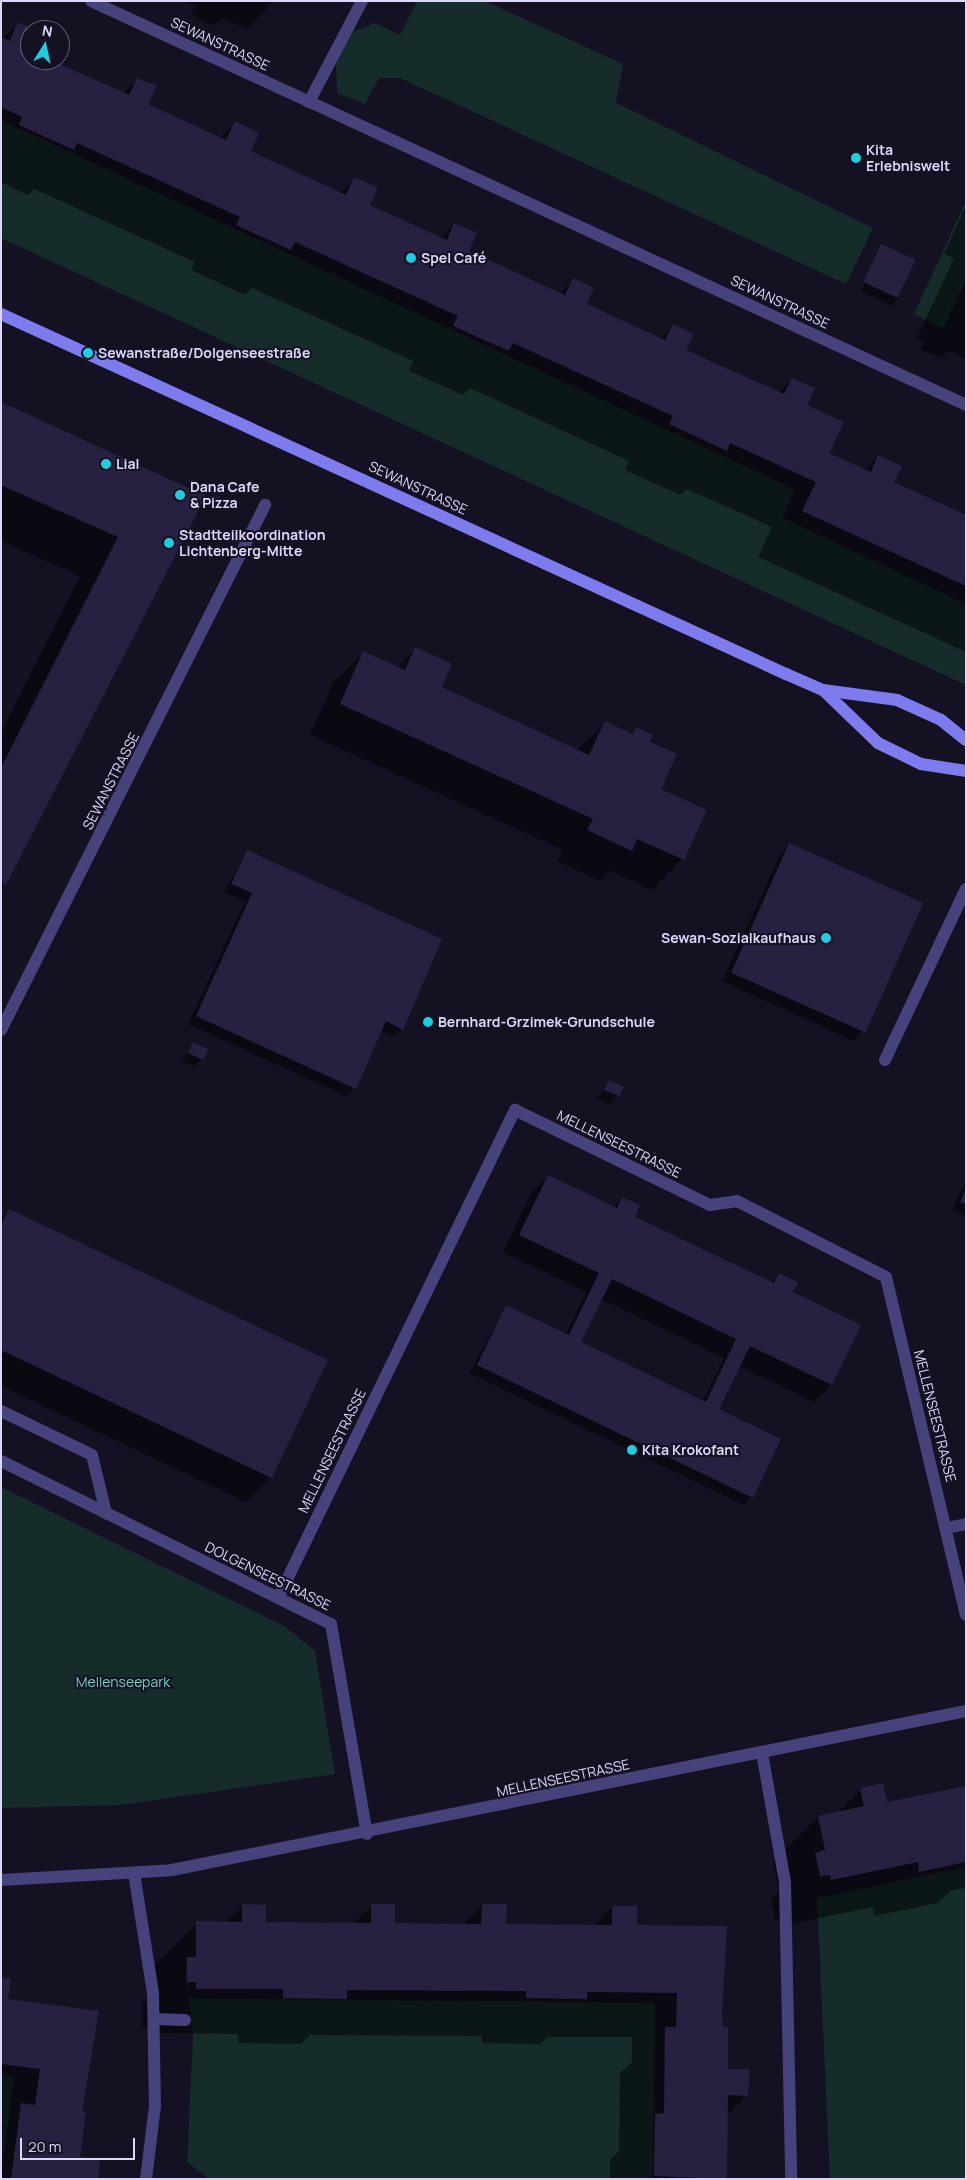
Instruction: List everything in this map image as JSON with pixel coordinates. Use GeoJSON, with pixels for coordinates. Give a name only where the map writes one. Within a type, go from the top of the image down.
{"type":"FeatureCollection","features":[{"type":"Feature","properties":{"kind":"street","name":"SEWANSTRASSE"},"geometry":{"type":"LineString","coordinates":[[91,1],[966,405]]}},
{"type":"Feature","properties":{"kind":"street"},"geometry":{"type":"LineString","coordinates":[[309,102],[362,1]]}},
{"type":"Feature","properties":{"kind":"street","name":"SEWANSTRASSE"},"geometry":{"type":"LineString","coordinates":[[1,314],[822,690],[897,700],[941,720],[966,740]]}},
{"type":"Feature","properties":{"kind":"street","name":"SEWANSTRASSE"},"geometry":{"type":"LineString","coordinates":[[1,1030],[265,505]]}},
{"type":"Feature","properties":{"kind":"street","name":"SEWANSTRASSE"},"geometry":{"type":"LineString","coordinates":[[822,690],[878,743],[921,764],[966,772]]}},
{"type":"Feature","properties":{"kind":"street"},"geometry":{"type":"LineString","coordinates":[[885,1060],[966,889]]}},
{"type":"Feature","properties":{"kind":"street","name":"MELLENSEESTRASSE"},"geometry":{"type":"LineString","coordinates":[[278,1598],[515,1110],[710,1205],[737,1201],[886,1277],[947,1528],[966,1615]]}},
{"type":"Feature","properties":{"kind":"street"},"geometry":{"type":"LineString","coordinates":[[1,1411],[92,1455],[106,1513]]}},
{"type":"Feature","properties":{"kind":"street","name":"DOLGENSEESTRASSE"},"geometry":{"type":"LineString","coordinates":[[1,1461],[331,1624],[367,1834]]}},
{"type":"Feature","properties":{"kind":"street"},"geometry":{"type":"LineString","coordinates":[[947,1528],[966,1524]]}},
{"type":"Feature","properties":{"kind":"street","name":"MELLENSEESTRASSE"},"geometry":{"type":"LineString","coordinates":[[1,1880],[134,1873],[367,1834],[966,1711]]}},
{"type":"Feature","properties":{"kind":"street"},"geometry":{"type":"LineString","coordinates":[[762,1753],[785,1882],[791,2179]]}},
{"type":"Feature","properties":{"kind":"street"},"geometry":{"type":"LineString","coordinates":[[134,1873],[154,2019],[155,2106],[146,2179]]}},
{"type":"Feature","properties":{"kind":"street"},"geometry":{"type":"LineString","coordinates":[[154,2019],[185,2020]]}},
{"type":"Feature","properties":{"kind":"green space"},"geometry":{"type":"Polygon","coordinates":[[[417,1],[485,1],[623,64],[616,103],[873,228],[846,284],[400,78],[379,78],[365,104],[337,93],[336,64],[352,32],[375,23],[400,35],[417,1]]]}},
{"type":"Feature","properties":{"kind":"green space"},"geometry":{"type":"Polygon","coordinates":[[[1,120],[794,489],[783,518],[966,604],[966,685],[1,238],[1,120]]]}},
{"type":"Feature","properties":{"kind":"green space"},"geometry":{"type":"Polygon","coordinates":[[[966,201],[966,280],[943,329],[914,314],[966,201]]]}},
{"type":"Feature","properties":{"kind":"green space","name":"Mellenseepark"},"geometry":{"type":"Polygon","coordinates":[[[1,1487],[284,1626],[315,1651],[335,1774],[121,1805],[1,1808],[1,1487]]]}},
{"type":"Feature","properties":{"kind":"green space"},"geometry":{"type":"Polygon","coordinates":[[[966,1867],[966,2179],[830,2179],[817,1898],[966,1867]]]}},
{"type":"Feature","properties":{"kind":"green space"},"geometry":{"type":"Polygon","coordinates":[[[188,1998],[655,2003],[653,2179],[209,2179],[187,2162],[193,2037],[188,1998]]]}},
{"type":"Feature","properties":{"kind":"green space"},"geometry":{"type":"Polygon","coordinates":[[[1,2074],[14,2076],[1,2175],[1,2074]]]}},
{"type":"Feature","properties":{"kind":"building"},"geometry":{"type":"Polygon","coordinates":[[[18,22],[20,23],[20,70],[70,69],[129,95],[137,78],[157,86],[148,104],[226,140],[235,121],[259,133],[251,151],[346,195],[354,177],[378,188],[370,205],[447,240],[454,223],[477,233],[469,251],[565,295],[573,278],[594,288],[587,304],[665,340],[673,324],[694,334],[686,350],[784,394],[792,378],[815,388],[807,405],[844,422],[829,453],[871,472],[878,455],[902,466],[894,482],[966,515],[966,586],[802,511],[816,482],[730,443],[727,451],[669,424],[673,416],[513,343],[509,351],[453,326],[458,316],[295,242],[291,250],[236,225],[240,217],[77,143],[74,150],[19,125],[22,117],[1,107],[1,37],[10,41],[18,22]]]}},
{"type":"Feature","properties":{"kind":"building"},"geometry":{"type":"Polygon","coordinates":[[[881,244],[915,260],[898,298],[863,282],[881,244]]]}},
{"type":"Feature","properties":{"kind":"building"},"geometry":{"type":"Polygon","coordinates":[[[1,402],[206,496],[6,885],[1,882],[1,768],[118,537],[1,485],[1,402]]]}},
{"type":"Feature","properties":{"kind":"building"},"geometry":{"type":"Polygon","coordinates":[[[415,647],[452,664],[442,687],[589,755],[605,721],[632,734],[636,727],[653,735],[650,742],[677,754],[661,789],[707,810],[684,860],[637,839],[632,851],[587,830],[593,819],[340,704],[363,651],[405,670],[415,647]]]}},
{"type":"Feature","properties":{"kind":"building","name":"Sewan-Sozialkaufhaus"},"geometry":{"type":"Polygon","coordinates":[[[789,843],[923,903],[866,1033],[731,973],[789,843]]]}},
{"type":"Feature","properties":{"kind":"building"},"geometry":{"type":"Polygon","coordinates":[[[247,850],[442,939],[403,1030],[386,1021],[356,1089],[196,1016],[252,893],[231,884],[247,850]]]}},
{"type":"Feature","properties":{"kind":"building"},"geometry":{"type":"Polygon","coordinates":[[[193,1042],[208,1049],[203,1060],[188,1053],[193,1042]]]}},
{"type":"Feature","properties":{"kind":"building"},"geometry":{"type":"Polygon","coordinates":[[[609,1080],[624,1087],[619,1096],[604,1090],[609,1080]]]}},
{"type":"Feature","properties":{"kind":"building"},"geometry":{"type":"Polygon","coordinates":[[[548,1175],[617,1208],[622,1197],[640,1205],[635,1217],[774,1283],[779,1273],[798,1282],[793,1292],[861,1325],[832,1385],[750,1346],[719,1409],[781,1439],[753,1498],[477,1365],[506,1305],[569,1335],[599,1273],[519,1235],[548,1175]],[[612,1279],[581,1342],[706,1402],[736,1339],[612,1279]]]}},
{"type":"Feature","properties":{"kind":"building"},"geometry":{"type":"Polygon","coordinates":[[[966,1188],[966,1204],[960,1202],[966,1188]]]}},
{"type":"Feature","properties":{"kind":"building"},"geometry":{"type":"Polygon","coordinates":[[[9,1209],[328,1360],[272,1478],[1,1350],[1,1225],[9,1209]]]}},
{"type":"Feature","properties":{"kind":"building"},"geometry":{"type":"Polygon","coordinates":[[[883,1783],[887,1802],[966,1786],[966,1862],[919,1872],[918,1862],[831,1880],[830,1875],[820,1876],[815,1853],[825,1850],[818,1816],[864,1806],[860,1788],[883,1783]]]}},
{"type":"Feature","properties":{"kind":"building"},"geometry":{"type":"Polygon","coordinates":[[[242,1904],[266,1905],[266,1922],[371,1923],[371,1904],[395,1904],[395,1923],[481,1924],[482,1904],[507,1904],[506,1924],[612,1925],[612,1906],[637,1906],[637,1925],[727,1926],[722,2015],[723,2027],[728,2027],[728,2069],[749,2069],[749,2082],[748,2096],[728,2095],[727,2179],[654,2176],[655,2114],[664,2113],[665,2027],[676,2027],[677,1993],[587,1992],[587,1999],[526,1998],[526,1991],[347,1990],[347,1999],[283,1998],[283,1989],[196,1989],[196,1982],[187,1982],[187,1957],[196,1957],[196,1921],[242,1922],[242,1904]]]}},
{"type":"Feature","properties":{"kind":"building"},"geometry":{"type":"Polygon","coordinates":[[[1,1978],[11,1979],[8,1999],[99,2011],[82,2111],[86,2112],[80,2157],[100,2159],[98,2179],[11,2179],[21,2103],[35,2105],[40,2069],[1,2064],[1,1978]]]}},
{"type":"Feature","properties":{"kind":"place","name":"Kita Erlebniswelt"},"geometry":{"type":"Point","coordinates":[856,158]}},
{"type":"Feature","properties":{"kind":"place","name":"Spel Café"},"geometry":{"type":"Point","coordinates":[411,258]}},
{"type":"Feature","properties":{"kind":"place","name":"Sewanstraße/Dolgenseestraße"},"geometry":{"type":"Point","coordinates":[88,353]}},
{"type":"Feature","properties":{"kind":"place","name":"Lial"},"geometry":{"type":"Point","coordinates":[106,464]}},
{"type":"Feature","properties":{"kind":"place","name":"Dana Cafe & Pizza"},"geometry":{"type":"Point","coordinates":[180,495]}},
{"type":"Feature","properties":{"kind":"place","name":"Stadtteilkoordination Lichtenberg-Mitte"},"geometry":{"type":"Point","coordinates":[169,543]}},
{"type":"Feature","properties":{"kind":"place","name":"Sewan-Sozialkaufhaus"},"geometry":{"type":"Point","coordinates":[826,938]}},
{"type":"Feature","properties":{"kind":"place","name":"Bernhard-Grzimek-Grundschule"},"geometry":{"type":"Point","coordinates":[428,1022]}},
{"type":"Feature","properties":{"kind":"place","name":"Kita Krokofant"},"geometry":{"type":"Point","coordinates":[632,1450]}}]}
